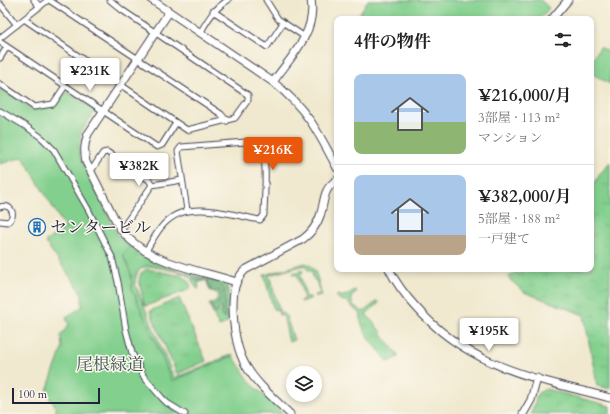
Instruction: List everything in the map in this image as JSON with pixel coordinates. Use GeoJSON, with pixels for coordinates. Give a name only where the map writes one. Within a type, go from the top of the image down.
{"type":"FeatureCollection","features":[{"type":"Feature","properties":{"kind":"street"},"geometry":{"type":"LineString","coordinates":[[34,0],[40,7]]}},
{"type":"Feature","properties":{"kind":"street"},"geometry":{"type":"LineString","coordinates":[[0,38],[49,0],[221,114],[227,121]]}},
{"type":"Feature","properties":{"kind":"street"},"geometry":{"type":"LineString","coordinates":[[24,19],[187,130],[235,118],[248,100],[248,95],[122,10],[110,0]]}},
{"type":"Feature","properties":{"kind":"street"},"geometry":{"type":"LineString","coordinates":[[152,0],[272,82],[291,97],[313,123],[334,162]]}},
{"type":"Feature","properties":{"kind":"street"},"geometry":{"type":"LineString","coordinates":[[200,33],[213,11],[228,0]]}},
{"type":"Feature","properties":{"kind":"street"},"geometry":{"type":"LineString","coordinates":[[266,0],[278,19],[305,37]]}},
{"type":"Feature","properties":{"kind":"street"},"geometry":{"type":"LineString","coordinates":[[272,82],[305,37],[311,19],[311,0]]}},
{"type":"Feature","properties":{"kind":"street"},"geometry":{"type":"LineString","coordinates":[[555,16],[568,0]]}},
{"type":"Feature","properties":{"kind":"street"},"geometry":{"type":"LineString","coordinates":[[0,4],[17,25]]}},
{"type":"Feature","properties":{"kind":"street"},"geometry":{"type":"LineString","coordinates":[[213,11],[267,47],[283,23]]}},
{"type":"Feature","properties":{"kind":"street"},"geometry":{"type":"LineString","coordinates":[[169,12],[92,126],[85,141],[84,151],[86,162],[121,230],[130,241],[145,252],[160,259],[236,282]]}},
{"type":"Feature","properties":{"kind":"street"},"geometry":{"type":"LineString","coordinates":[[0,42],[157,147],[162,145],[176,123]]}},
{"type":"Feature","properties":{"kind":"street"},"geometry":{"type":"LineString","coordinates":[[0,58],[7,47]]}},
{"type":"Feature","properties":{"kind":"street"},"geometry":{"type":"LineString","coordinates":[[0,84],[34,107],[53,104],[65,86]]}},
{"type":"Feature","properties":{"kind":"street"},"geometry":{"type":"LineString","coordinates":[[0,111],[27,127],[42,138],[54,150],[88,209],[112,258],[132,353],[144,377],[162,398],[167,403],[185,414]]}},
{"type":"Feature","properties":{"kind":"street"},"geometry":{"type":"LineString","coordinates":[[145,252],[166,221],[187,210],[207,210],[261,220],[264,215],[265,161],[264,156],[258,147],[252,143],[246,142],[181,147],[178,151],[187,210]]}},
{"type":"Feature","properties":{"kind":"street"},"geometry":{"type":"LineString","coordinates":[[91,171],[103,153],[107,152],[149,180],[152,185]]}},
{"type":"Feature","properties":{"kind":"street"},"geometry":{"type":"LineString","coordinates":[[121,230],[152,185],[182,180]]}},
{"type":"Feature","properties":{"kind":"street"},"geometry":{"type":"LineString","coordinates":[[290,414],[257,383],[239,352],[234,325],[234,292],[236,282],[244,271],[303,239],[310,233],[319,219],[323,198],[327,189],[334,183]]}},
{"type":"Feature","properties":{"kind":"street"},"geometry":{"type":"LineString","coordinates":[[0,207],[9,207],[13,214],[12,218],[8,222],[0,221]]}},
{"type":"Feature","properties":{"kind":"street"},"geometry":{"type":"LineString","coordinates":[[391,272],[404,293],[425,317],[440,331],[473,354],[509,370],[610,398]]}},
{"type":"Feature","properties":{"kind":"street"},"geometry":{"type":"LineString","coordinates":[[523,414],[531,400],[537,378]]}},
{"type":"Feature","properties":{"kind":"green space"},"geometry":{"type":"Polygon","coordinates":[[[368,0],[541,0],[549,8],[542,16],[358,16],[368,0]]]}},
{"type":"Feature","properties":{"kind":"green space"},"geometry":{"type":"Polygon","coordinates":[[[600,47],[610,53],[610,84],[594,75],[594,57],[600,47]]]}},
{"type":"Feature","properties":{"kind":"green space","name":"尾根緑道"},"geometry":{"type":"Polygon","coordinates":[[[0,87],[33,110],[53,106],[63,94],[68,92],[93,109],[94,114],[86,124],[81,134],[79,145],[80,157],[118,236],[130,246],[123,255],[131,274],[132,289],[172,381],[233,356],[251,383],[283,414],[56,414],[56,407],[46,393],[62,349],[61,335],[69,325],[66,317],[82,307],[82,296],[79,289],[45,242],[65,228],[23,157],[0,164],[0,87]]]}},
{"type":"Feature","properties":{"kind":"green space"},"geometry":{"type":"Polygon","coordinates":[[[610,162],[610,389],[597,386],[584,315],[524,292],[508,278],[516,272],[594,272],[594,185],[600,174],[610,162]]]}},
{"type":"Feature","properties":{"kind":"green space"},"geometry":{"type":"Polygon","coordinates":[[[130,246],[150,260],[161,265],[220,281],[226,285],[228,290],[229,321],[219,327],[209,304],[216,301],[218,295],[215,292],[210,291],[206,280],[198,283],[199,288],[197,289],[190,277],[186,274],[173,270],[149,266],[144,267],[138,272],[135,284],[174,378],[233,354],[233,356],[172,382],[132,289],[131,274],[123,255],[130,246]]]}},
{"type":"Feature","properties":{"kind":"green space"},"geometry":{"type":"Polygon","coordinates":[[[305,263],[313,268],[322,296],[316,297],[315,295],[320,294],[316,280],[314,280],[311,270],[308,270],[305,265],[269,275],[280,313],[283,312],[286,316],[294,340],[289,342],[283,315],[279,315],[277,309],[274,310],[264,275],[305,263]]]}},
{"type":"Feature","properties":{"kind":"green space"},"geometry":{"type":"Polygon","coordinates":[[[147,269],[182,276],[188,280],[191,287],[188,290],[146,306],[144,304],[139,280],[141,273],[147,269]]]}},
{"type":"Feature","properties":{"kind":"green space"},"geometry":{"type":"Polygon","coordinates":[[[302,270],[303,272],[300,274],[306,297],[310,297],[310,299],[301,302],[301,300],[304,299],[297,274],[294,275],[293,273],[302,270]]]}},
{"type":"Feature","properties":{"kind":"green space"},"geometry":{"type":"Polygon","coordinates":[[[192,277],[214,281],[221,285],[225,290],[225,319],[221,316],[221,307],[218,310],[218,313],[214,313],[211,305],[219,302],[219,290],[216,292],[211,291],[207,280],[197,282],[192,277]]]}},
{"type":"Feature","properties":{"kind":"green space"},"geometry":{"type":"Polygon","coordinates":[[[355,290],[356,292],[351,298],[353,305],[363,312],[378,301],[379,303],[366,314],[383,334],[382,335],[398,357],[388,362],[370,340],[363,327],[361,315],[346,301],[340,300],[336,296],[345,296],[355,290]]]}},
{"type":"Feature","properties":{"kind":"green space"},"geometry":{"type":"Polygon","coordinates":[[[179,298],[206,361],[177,374],[150,311],[179,298]]]}},
{"type":"Feature","properties":{"kind":"green space"},"geometry":{"type":"Polygon","coordinates":[[[546,389],[610,406],[610,414],[531,414],[538,393],[546,389]]]}},
{"type":"Feature","properties":{"kind":"place","name":"センタービル"},"geometry":{"type":"Point","coordinates":[37,227]}}]}
